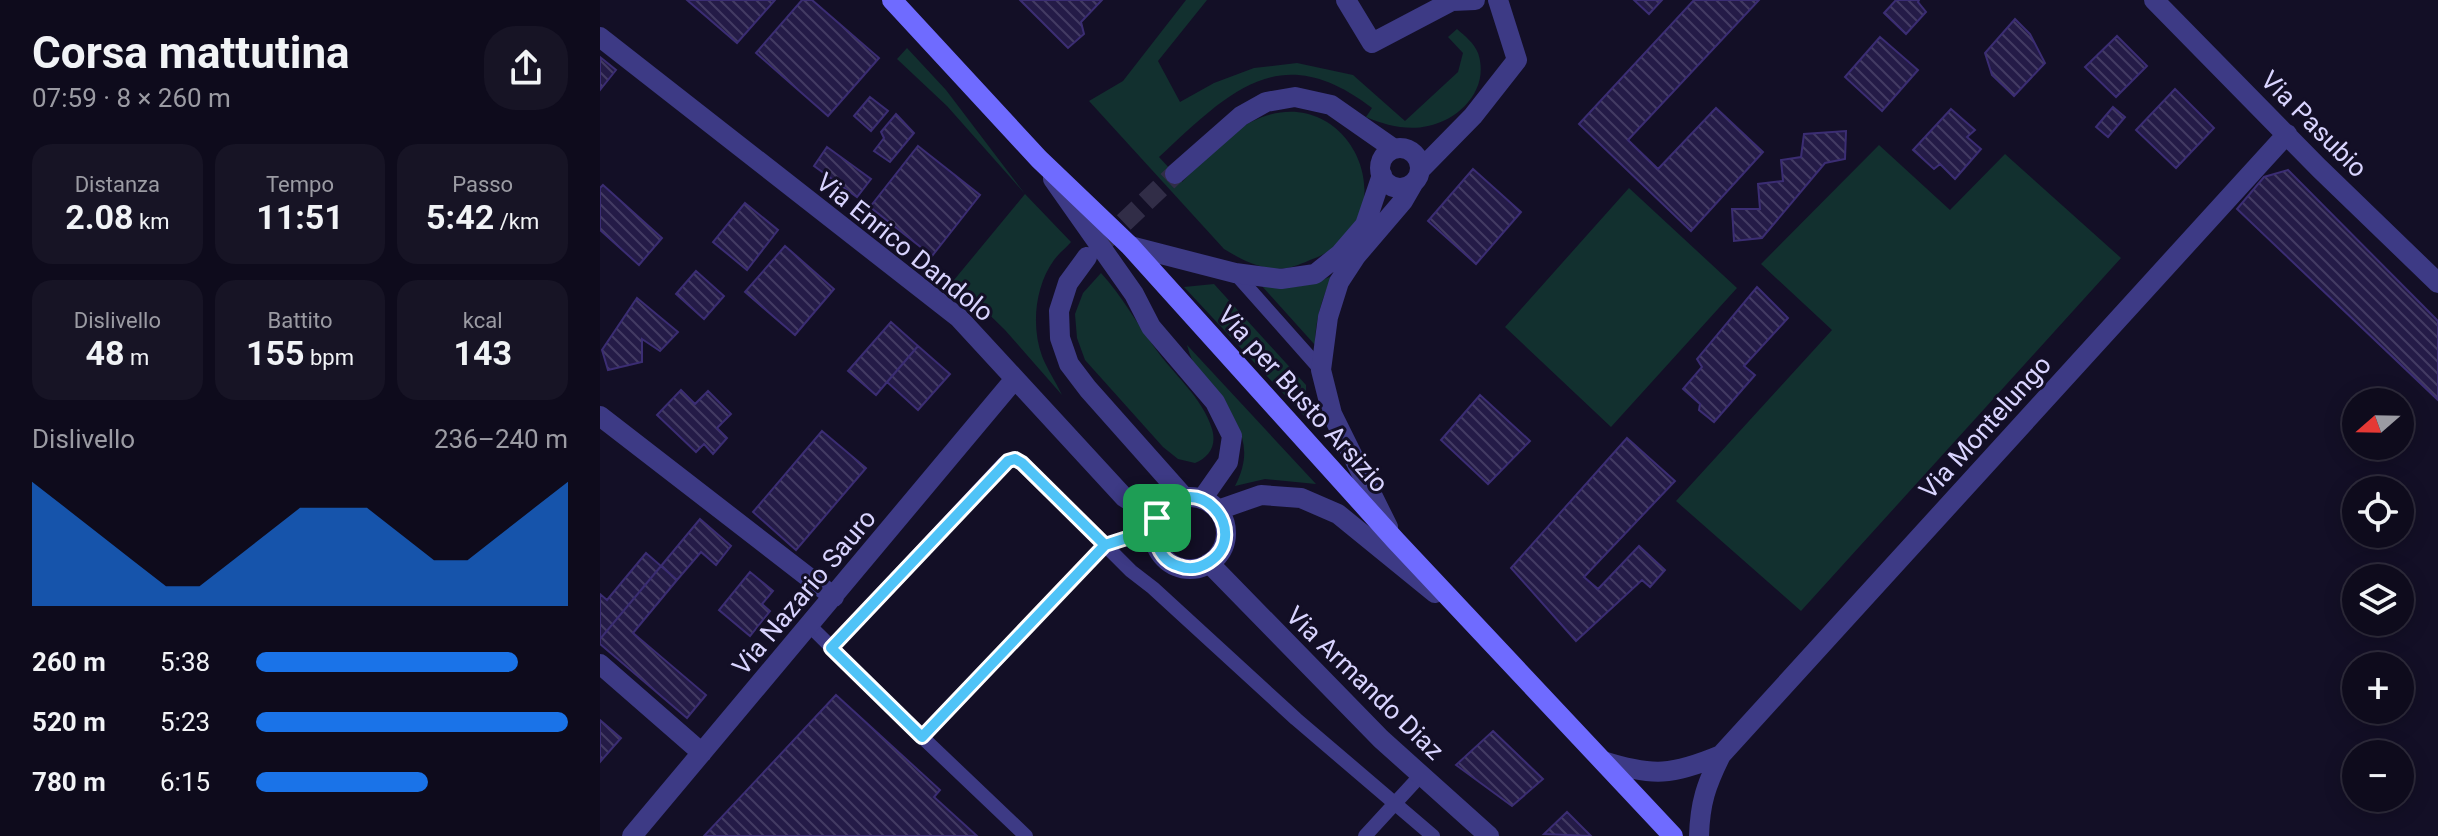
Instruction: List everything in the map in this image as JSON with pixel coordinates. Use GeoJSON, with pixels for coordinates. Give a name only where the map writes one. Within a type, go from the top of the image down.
{"type":"FeatureCollection","features":[{"type":"Feature","properties":{"kind":"main road","name":"Via per Busto Arsizio"},"geometry":{"type":"LineString","coordinates":[[892,0],[1039,159],[1130,246],[1396,541],[1673,836]]}},
{"type":"Feature","properties":{"kind":"street"},"geometry":{"type":"LineString","coordinates":[[1346,0],[1372,43],[1452,1],[1475,0]]}},
{"type":"Feature","properties":{"kind":"street"},"geometry":{"type":"LineString","coordinates":[[1391,159],[1385,180],[1396,187],[1408,186],[1473,116],[1517,60],[1498,0]]}},
{"type":"Feature","properties":{"kind":"street","name":"Via Pasubio"},"geometry":{"type":"LineString","coordinates":[[2154,0],[2438,283]]}},
{"type":"Feature","properties":{"kind":"street","name":"Via Enrico Dandolo"},"geometry":{"type":"LineString","coordinates":[[600,37],[959,318],[1124,497],[1156,526],[1157,546],[1163,557],[1185,568],[1198,568],[1209,563]]}},
{"type":"Feature","properties":{"kind":"street"},"geometry":{"type":"LineString","coordinates":[[1175,174],[1241,116],[1266,102],[1295,97],[1331,105],[1360,127],[1391,159]]}},
{"type":"Feature","properties":{"kind":"street"},"geometry":{"type":"LineString","coordinates":[[1130,246],[1235,273],[1281,279],[1315,274],[1340,254],[1365,225],[1391,159],[1473,116]]}},
{"type":"Feature","properties":{"kind":"street","name":"Via Montelungo"},"geometry":{"type":"LineString","coordinates":[[1699,836],[1700,809],[1706,784],[1721,755],[2287,134]]}},
{"type":"Feature","properties":{"kind":"street"},"geometry":{"type":"LineString","coordinates":[[1391,159],[1417,157],[1417,176],[1403,201],[1356,256],[1339,282],[1328,317],[1321,370],[1332,414],[1396,541]]}},
{"type":"Feature","properties":{"kind":"street"},"geometry":{"type":"LineString","coordinates":[[1039,159],[1134,294],[1151,327],[1215,402],[1232,436],[1228,462],[1201,502]]}},
{"type":"Feature","properties":{"kind":"street"},"geometry":{"type":"LineString","coordinates":[[1087,257],[1068,283],[1059,311],[1060,338],[1069,364],[1088,389],[1224,521],[1226,533],[1223,545],[1209,563]]}},
{"type":"Feature","properties":{"kind":"street","name":"Via Nazario Sauro"},"geometry":{"type":"LineString","coordinates":[[632,836],[1014,380]]}},
{"type":"Feature","properties":{"kind":"street"},"geometry":{"type":"LineString","coordinates":[[600,416],[834,597]]}},
{"type":"Feature","properties":{"kind":"street"},"geometry":{"type":"LineString","coordinates":[[1156,526],[1173,501],[1201,502],[1261,495],[1301,498],[1338,514],[1481,630]]}},
{"type":"Feature","properties":{"kind":"street","name":"Via Armando Diaz"},"geometry":{"type":"LineString","coordinates":[[1209,563],[1381,739],[1489,836]]}},
{"type":"Feature","properties":{"kind":"street"},"geometry":{"type":"LineString","coordinates":[[600,664],[702,753]]}},
{"type":"Feature","properties":{"kind":"street","name":"Via Montelungo"},"geometry":{"type":"LineString","coordinates":[[1603,761],[1660,773],[1690,768],[1721,755]]}},
{"type":"Feature","properties":{"kind":"lane"},"geometry":{"type":"LineString","coordinates":[[1235,273],[1321,370]]}},
{"type":"Feature","properties":{"kind":"lane"},"geometry":{"type":"LineString","coordinates":[[831,648],[1004,463],[1012,459],[1022,463],[1131,571],[1276,702],[1433,836]]}},
{"type":"Feature","properties":{"kind":"lane"},"geometry":{"type":"LineString","coordinates":[[922,737],[1105,545],[1156,526]]}},
{"type":"Feature","properties":{"kind":"lane"},"geometry":{"type":"LineString","coordinates":[[810,626],[1026,836]]}},
{"type":"Feature","properties":{"kind":"lane"},"geometry":{"type":"LineString","coordinates":[[1365,836],[1421,775]]}},
{"type":"Feature","properties":{"kind":"green space"},"geometry":{"type":"Polygon","coordinates":[[[1186,0],[1207,0],[1158,61],[1180,102],[1214,83],[1254,68],[1297,63],[1353,75],[1405,121],[1458,72],[1463,53],[1448,37],[1457,29],[1478,53],[1480,78],[1470,100],[1461,109],[1451,117],[1428,126],[1396,126],[1366,117],[1372,108],[1339,87],[1310,77],[1283,75],[1257,82],[1233,94],[1209,112],[1159,157],[1182,182],[1241,127],[1286,112],[1317,117],[1341,133],[1358,158],[1364,187],[1360,216],[1342,241],[1293,267],[1262,267],[1224,249],[1089,101],[1123,81],[1186,0]]]}},
{"type":"Feature","properties":{"kind":"green space"},"geometry":{"type":"Polygon","coordinates":[[[907,48],[946,90],[1025,194],[947,106],[897,59],[907,48]]]}},
{"type":"Feature","properties":{"kind":"green space"},"geometry":{"type":"Polygon","coordinates":[[[1879,145],[1950,210],[2005,154],[2121,258],[1801,611],[1676,501],[1832,330],[1761,264],[1879,145]]]}},
{"type":"Feature","properties":{"kind":"green space"},"geometry":{"type":"Polygon","coordinates":[[[1629,188],[1737,288],[1611,427],[1505,327],[1629,188]]]}},
{"type":"Feature","properties":{"kind":"green space"},"geometry":{"type":"Polygon","coordinates":[[[1025,194],[1071,242],[1048,270],[1039,294],[1036,319],[1042,356],[1062,395],[1005,330],[954,280],[1025,194]]]}},
{"type":"Feature","properties":{"kind":"green space"},"geometry":{"type":"Polygon","coordinates":[[[1101,273],[1208,418],[1213,441],[1211,450],[1200,461],[1195,463],[1178,459],[1163,447],[1085,360],[1077,338],[1075,314],[1083,293],[1101,273]]]}},
{"type":"Feature","properties":{"kind":"green space"},"geometry":{"type":"Polygon","coordinates":[[[1332,276],[1320,310],[1315,345],[1261,285],[1297,286],[1332,276]]]}},
{"type":"Feature","properties":{"kind":"green space"},"geometry":{"type":"Polygon","coordinates":[[[1214,284],[1306,385],[1306,418],[1184,287],[1214,284]]]}},
{"type":"Feature","properties":{"kind":"green space"},"geometry":{"type":"Polygon","coordinates":[[[1187,345],[1316,484],[1265,479],[1235,486],[1243,463],[1244,444],[1228,411],[1194,364],[1187,345]]]}},
{"type":"Feature","properties":{"kind":"building"},"geometry":{"type":"Polygon","coordinates":[[[687,0],[775,0],[737,43],[687,0]]]}},
{"type":"Feature","properties":{"kind":"building"},"geometry":{"type":"Polygon","coordinates":[[[802,0],[812,0],[879,58],[828,116],[756,53],[802,0]]]}},
{"type":"Feature","properties":{"kind":"building"},"geometry":{"type":"Polygon","coordinates":[[[1020,0],[1102,0],[1081,22],[1084,34],[1068,48],[1020,0]]]}},
{"type":"Feature","properties":{"kind":"building"},"geometry":{"type":"Polygon","coordinates":[[[1634,0],[1662,0],[1649,14],[1634,0]]]}},
{"type":"Feature","properties":{"kind":"building"},"geometry":{"type":"Polygon","coordinates":[[[1694,0],[1759,0],[1628,140],[1658,169],[1716,108],[1763,152],[1691,231],[1579,124],[1694,0]]]}},
{"type":"Feature","properties":{"kind":"building"},"geometry":{"type":"Polygon","coordinates":[[[1896,0],[1919,0],[1926,12],[1906,34],[1884,13],[1896,0]]]}},
{"type":"Feature","properties":{"kind":"building"},"geometry":{"type":"Polygon","coordinates":[[[2015,19],[2030,34],[2045,63],[2014,96],[1992,75],[1985,53],[2015,19]]]}},
{"type":"Feature","properties":{"kind":"building"},"geometry":{"type":"Polygon","coordinates":[[[2117,36],[2147,66],[2116,97],[2085,67],[2117,36]]]}},
{"type":"Feature","properties":{"kind":"building"},"geometry":{"type":"Polygon","coordinates":[[[1880,37],[1918,70],[1882,111],[1845,77],[1880,37]]]}},
{"type":"Feature","properties":{"kind":"building"},"geometry":{"type":"Polygon","coordinates":[[[600,57],[616,70],[600,90],[600,57]]]}},
{"type":"Feature","properties":{"kind":"building"},"geometry":{"type":"Polygon","coordinates":[[[2175,89],[2214,128],[2176,168],[2136,130],[2175,89]]]}},
{"type":"Feature","properties":{"kind":"building"},"geometry":{"type":"Polygon","coordinates":[[[870,97],[888,111],[871,131],[854,116],[870,97]]]}},
{"type":"Feature","properties":{"kind":"building"},"geometry":{"type":"Polygon","coordinates":[[[2113,107],[2125,117],[2108,137],[2096,127],[2113,107]]]}},
{"type":"Feature","properties":{"kind":"building"},"geometry":{"type":"Polygon","coordinates":[[[1951,109],[1975,130],[1967,137],[1981,149],[1955,179],[1940,164],[1934,169],[1913,150],[1951,109]]]}},
{"type":"Feature","properties":{"kind":"building"},"geometry":{"type":"Polygon","coordinates":[[[896,114],[914,133],[890,162],[874,151],[884,138],[881,132],[896,114]]]}},
{"type":"Feature","properties":{"kind":"building"},"geometry":{"type":"Polygon","coordinates":[[[1846,131],[1845,159],[1825,163],[1762,238],[1734,241],[1732,209],[1760,209],[1758,184],[1783,181],[1781,160],[1801,157],[1804,134],[1846,131]]]}},
{"type":"Feature","properties":{"kind":"building"},"geometry":{"type":"Polygon","coordinates":[[[918,146],[980,195],[932,256],[870,207],[918,146]]]}},
{"type":"Feature","properties":{"kind":"building"},"geometry":{"type":"Polygon","coordinates":[[[827,147],[871,179],[857,197],[814,166],[827,147]]]}},
{"type":"Feature","properties":{"kind":"building"},"geometry":{"type":"Polygon","coordinates":[[[1473,169],[1521,212],[1476,264],[1428,221],[1473,169]]]}},
{"type":"Feature","properties":{"kind":"building"},"geometry":{"type":"Polygon","coordinates":[[[2288,170],[2438,321],[2438,400],[2237,209],[2264,177],[2288,170]]]}},
{"type":"Feature","properties":{"kind":"building"},"geometry":{"type":"Polygon","coordinates":[[[603,185],[662,238],[639,265],[600,230],[600,188],[603,185]]]}},
{"type":"Feature","properties":{"kind":"building"},"geometry":{"type":"Polygon","coordinates":[[[745,203],[778,230],[747,270],[713,242],[745,203]]]}},
{"type":"Feature","properties":{"kind":"building"},"geometry":{"type":"Polygon","coordinates":[[[785,246],[834,289],[795,335],[745,292],[785,246]]]}},
{"type":"Feature","properties":{"kind":"building"},"geometry":{"type":"Polygon","coordinates":[[[696,271],[724,296],[704,319],[676,294],[696,271]]]}},
{"type":"Feature","properties":{"kind":"building"},"geometry":{"type":"Polygon","coordinates":[[[1757,287],[1788,318],[1744,366],[1755,375],[1714,422],[1699,410],[1700,404],[1683,389],[1702,367],[1697,359],[1757,287]]]}},
{"type":"Feature","properties":{"kind":"building"},"geometry":{"type":"Polygon","coordinates":[[[637,298],[678,332],[660,351],[642,339],[642,362],[608,370],[602,350],[637,298]]]}},
{"type":"Feature","properties":{"kind":"building"},"geometry":{"type":"Polygon","coordinates":[[[891,322],[918,346],[876,395],[848,371],[891,322]]]}},
{"type":"Feature","properties":{"kind":"building"},"geometry":{"type":"Polygon","coordinates":[[[918,346],[950,374],[918,410],[887,382],[918,346]]]}},
{"type":"Feature","properties":{"kind":"building"},"geometry":{"type":"Polygon","coordinates":[[[681,390],[695,404],[708,391],[731,414],[717,428],[727,438],[713,454],[704,444],[696,452],[657,415],[681,390]]]}},
{"type":"Feature","properties":{"kind":"building"},"geometry":{"type":"Polygon","coordinates":[[[1480,395],[1530,441],[1488,484],[1441,440],[1480,395]]]}},
{"type":"Feature","properties":{"kind":"building"},"geometry":{"type":"Polygon","coordinates":[[[822,431],[866,468],[796,550],[753,512],[822,431]]]}},
{"type":"Feature","properties":{"kind":"building"},"geometry":{"type":"Polygon","coordinates":[[[1627,438],[1675,481],[1584,577],[1598,589],[1639,546],[1665,570],[1650,587],[1642,580],[1576,641],[1511,568],[1627,438]]]}},
{"type":"Feature","properties":{"kind":"building"},"geometry":{"type":"Polygon","coordinates":[[[700,519],[731,546],[716,565],[701,552],[677,580],[661,566],[700,519]]]}},
{"type":"Feature","properties":{"kind":"building"},"geometry":{"type":"Polygon","coordinates":[[[646,553],[661,566],[600,639],[600,594],[607,600],[646,553]]]}},
{"type":"Feature","properties":{"kind":"building"},"geometry":{"type":"Polygon","coordinates":[[[661,566],[677,580],[633,633],[706,695],[687,718],[600,644],[600,639],[661,566]]]}},
{"type":"Feature","properties":{"kind":"building"},"geometry":{"type":"Polygon","coordinates":[[[750,572],[773,591],[762,604],[770,611],[750,636],[719,610],[750,572]]]}},
{"type":"Feature","properties":{"kind":"building"},"geometry":{"type":"Polygon","coordinates":[[[836,695],[940,790],[934,797],[977,836],[704,836],[836,695]]]}},
{"type":"Feature","properties":{"kind":"building"},"geometry":{"type":"Polygon","coordinates":[[[600,720],[621,738],[600,762],[600,720]]]}},
{"type":"Feature","properties":{"kind":"building"},"geometry":{"type":"Polygon","coordinates":[[[1493,731],[1543,779],[1512,806],[1456,765],[1493,731]]]}},
{"type":"Feature","properties":{"kind":"building"},"geometry":{"type":"Polygon","coordinates":[[[1567,812],[1591,836],[1544,834],[1567,812]]]}},
{"type":"Feature","properties":{"kind":"tunnel"},"geometry":{"type":"LineString","coordinates":[[1102,243],[1175,174]]}},
{"type":"Feature","properties":{"kind":"route"},"geometry":{"type":"LineString","coordinates":[[1157,518],[1154,534],[1133,536],[1105,545],[922,737],[831,648],[1004,463],[1012,459],[1022,463],[1105,545],[1133,536],[1154,534],[1163,557],[1185,568],[1198,568],[1218,555],[1226,533],[1224,521],[1211,504],[1202,499],[1184,497],[1173,501],[1157,518]]}}]}
